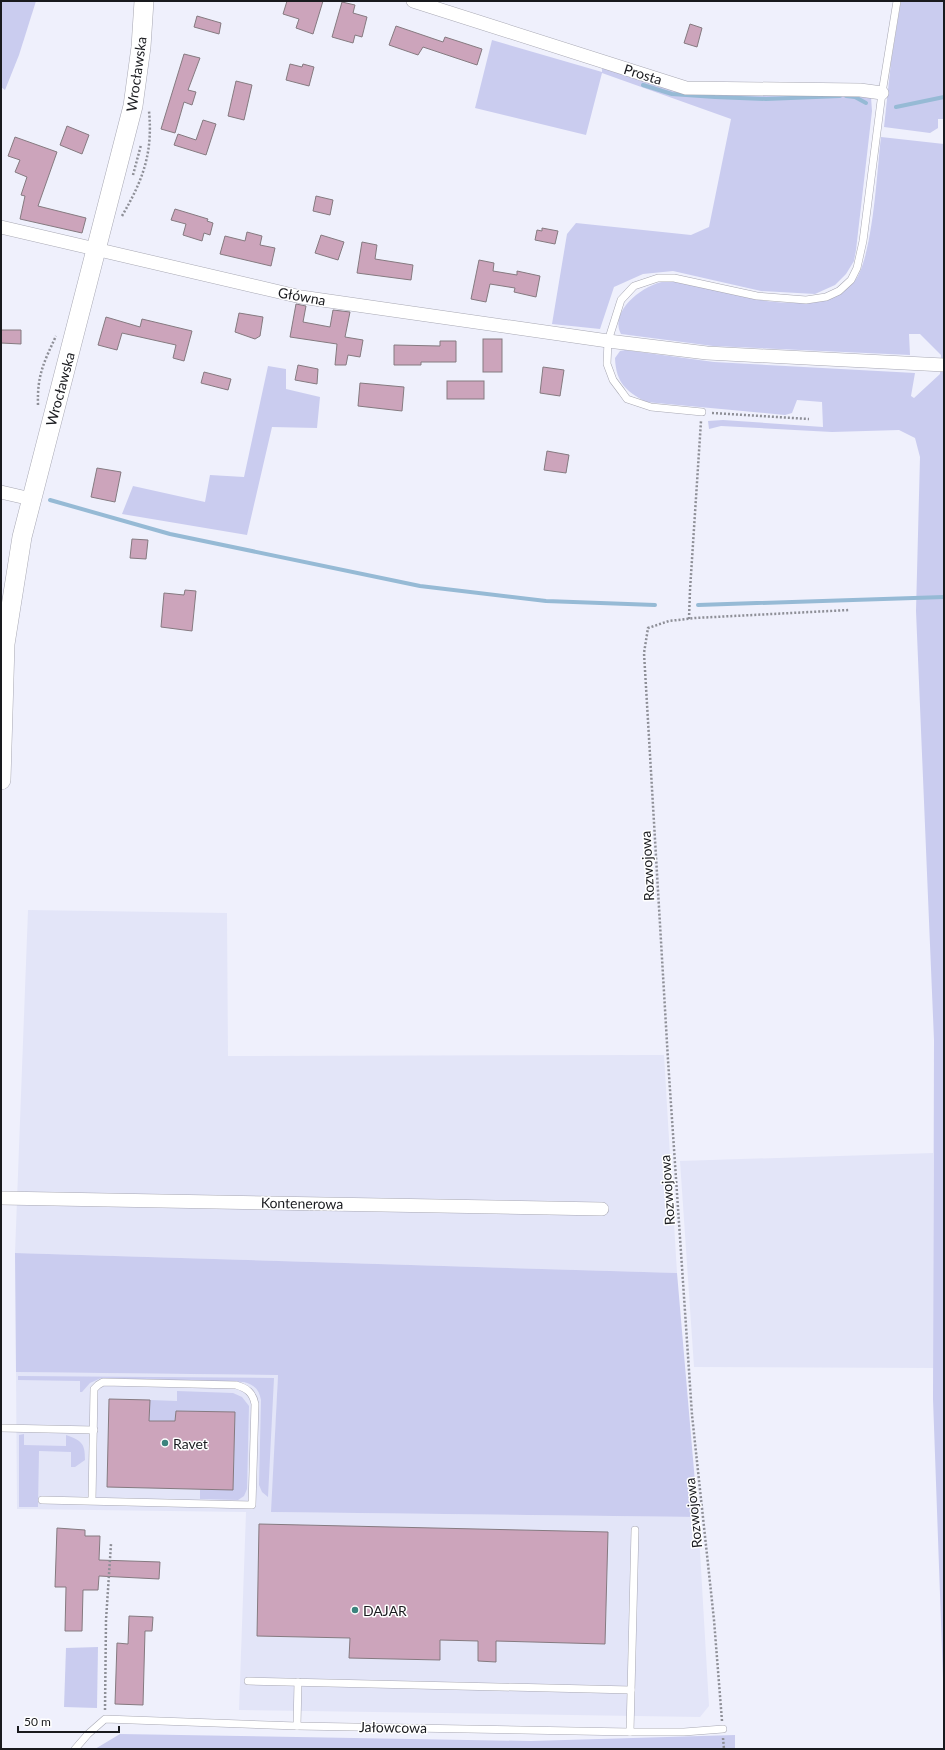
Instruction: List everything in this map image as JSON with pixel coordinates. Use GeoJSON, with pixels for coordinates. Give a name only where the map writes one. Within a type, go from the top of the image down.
{"type":"FeatureCollection","features":[{"type":"Feature","properties":{"kind":"main road","name":"Wrocławska"},"geometry":{"type":"LineString","coordinates":[[1,780],[5,644],[15,576],[31,499],[133,106],[141,47],[144,1]]}},
{"type":"Feature","properties":{"kind":"street","name":"Prosta"},"geometry":{"type":"LineString","coordinates":[[413,1],[686,88],[860,90],[882,93]]}},
{"type":"Feature","properties":{"kind":"street","name":"Główna"},"geometry":{"type":"LineString","coordinates":[[1,227],[301,297],[608,341],[706,353],[944,365]]}},
{"type":"Feature","properties":{"kind":"street"},"geometry":{"type":"LineString","coordinates":[[1,492],[31,499]]}},
{"type":"Feature","properties":{"kind":"street","name":"Kontenerowa"},"geometry":{"type":"LineString","coordinates":[[1,1198],[602,1209]]}},
{"type":"Feature","properties":{"kind":"lane"},"geometry":{"type":"LineString","coordinates":[[702,412],[650,407],[628,399],[613,380],[607,364],[608,341],[621,300],[634,286],[658,278],[674,278],[758,296],[806,300],[826,297],[839,291],[851,280],[858,268],[860,256],[882,93],[897,1]]}},
{"type":"Feature","properties":{"kind":"lane"},"geometry":{"type":"LineString","coordinates":[[42,1500],[252,1505],[255,1404],[249,1391],[236,1385],[103,1382],[98,1385],[94,1389],[92,1501]]}},
{"type":"Feature","properties":{"kind":"lane"},"geometry":{"type":"LineString","coordinates":[[1,1428],[94,1430]]}},
{"type":"Feature","properties":{"kind":"lane"},"geometry":{"type":"LineString","coordinates":[[630,1732],[635,1530]]}},
{"type":"Feature","properties":{"kind":"lane"},"geometry":{"type":"LineString","coordinates":[[248,1681],[631,1690]]}},
{"type":"Feature","properties":{"kind":"lane"},"geometry":{"type":"LineString","coordinates":[[297,1726],[298,1682]]}},
{"type":"Feature","properties":{"kind":"lane"},"geometry":{"type":"LineString","coordinates":[[75,1749],[88,1734],[105,1719]]}},
{"type":"Feature","properties":{"kind":"lane","name":"Jałowcowa"},"geometry":{"type":"LineString","coordinates":[[105,1719],[297,1726],[630,1732],[684,1732],[723,1729]]}},
{"type":"Feature","properties":{"kind":"path"},"geometry":{"type":"LineString","coordinates":[[809,419],[702,412],[689,618],[849,610]]}},
{"type":"Feature","properties":{"kind":"path","name":"Rozwojowa"},"geometry":{"type":"LineString","coordinates":[[689,618],[669,621],[648,628],[644,653],[691,1400],[714,1620],[724,1749]]}},
{"type":"Feature","properties":{"kind":"path"},"geometry":{"type":"LineString","coordinates":[[105,1719],[106,1620],[111,1544]]}},
{"type":"Feature","properties":{"kind":"shaded area"},"geometry":{"type":"Polygon","coordinates":[[[1,1],[36,1],[19,55],[5,90],[1,87],[1,1]]]}},
{"type":"Feature","properties":{"kind":"shaded area"},"geometry":{"type":"Polygon","coordinates":[[[901,1],[944,1],[944,119],[938,119],[938,128],[930,133],[884,127],[891,62],[901,1]]]}},
{"type":"Feature","properties":{"kind":"shaded area"},"geometry":{"type":"Polygon","coordinates":[[[492,40],[602,72],[602,68],[671,90],[864,95],[871,97],[872,111],[856,250],[854,261],[846,274],[835,285],[815,294],[761,291],[673,271],[643,274],[614,287],[600,329],[552,324],[567,234],[576,223],[691,235],[709,227],[731,119],[602,73],[586,135],[475,108],[492,40]]]}},
{"type":"Feature","properties":{"kind":"shaded area"},"geometry":{"type":"Polygon","coordinates":[[[881,137],[944,144],[944,1706],[933,1399],[934,1040],[916,611],[920,457],[915,438],[899,430],[832,432],[721,426],[709,429],[708,421],[723,420],[823,427],[822,402],[797,400],[792,413],[785,415],[646,402],[633,394],[623,385],[617,374],[615,358],[620,351],[625,350],[714,362],[915,373],[911,396],[914,398],[940,374],[941,355],[920,334],[909,334],[910,355],[713,346],[621,334],[618,325],[624,307],[631,299],[650,286],[668,281],[761,300],[801,303],[820,300],[837,294],[852,284],[859,274],[865,257],[869,237],[876,192],[881,137]]]}},
{"type":"Feature","properties":{"kind":"shaded area"},"geometry":{"type":"Polygon","coordinates":[[[268,366],[286,369],[286,389],[320,397],[317,428],[272,427],[247,535],[122,514],[133,486],[205,502],[210,475],[244,477],[268,366]]]}},
{"type":"Feature","properties":{"kind":"shaded area"},"geometry":{"type":"Polygon","coordinates":[[[28,910],[227,913],[228,1056],[664,1055],[677,1273],[15,1253],[28,910]]]}},
{"type":"Feature","properties":{"kind":"shaded area"},"geometry":{"type":"Polygon","coordinates":[[[933,1153],[933,1368],[694,1367],[680,1161],[933,1153]]]}},
{"type":"Feature","properties":{"kind":"shaded area"},"geometry":{"type":"Polygon","coordinates":[[[15,1253],[677,1273],[698,1517],[271,1512],[278,1375],[16,1372],[15,1253]]]}},
{"type":"Feature","properties":{"kind":"shaded area","name":"DAJAR"},"geometry":{"type":"Polygon","coordinates":[[[16,1372],[278,1375],[272,1512],[698,1517],[709,1706],[700,1717],[239,1710],[246,1512],[17,1509],[16,1372]]]}},
{"type":"Feature","properties":{"kind":"shaded area"},"geometry":{"type":"Polygon","coordinates":[[[18,1376],[274,1378],[268,1497],[262,1492],[259,1485],[261,1400],[258,1391],[254,1386],[244,1382],[101,1378],[90,1383],[82,1392],[80,1392],[80,1381],[18,1380],[18,1376]]]}},
{"type":"Feature","properties":{"kind":"shaded area"},"geometry":{"type":"Polygon","coordinates":[[[177,1391],[233,1393],[242,1397],[249,1406],[247,1489],[244,1496],[238,1500],[200,1499],[200,1489],[233,1490],[235,1412],[176,1411],[175,1421],[149,1421],[150,1400],[177,1401],[177,1391]]]}},
{"type":"Feature","properties":{"kind":"shaded area"},"geometry":{"type":"Polygon","coordinates":[[[24,1434],[24,1445],[66,1446],[66,1435],[82,1443],[84,1450],[85,1460],[75,1467],[71,1467],[71,1452],[39,1451],[38,1507],[19,1507],[19,1435],[24,1434]]]}},
{"type":"Feature","properties":{"kind":"shaded area"},"geometry":{"type":"Polygon","coordinates":[[[98,1647],[97,1708],[64,1707],[66,1648],[98,1647]]]}},
{"type":"Feature","properties":{"kind":"shaded area"},"geometry":{"type":"Polygon","coordinates":[[[120,1734],[531,1741],[735,1735],[735,1749],[95,1749],[120,1734]]]}},
{"type":"Feature","properties":{"kind":"building"},"geometry":{"type":"Polygon","coordinates":[[[287,1],[323,1],[313,34],[296,28],[299,19],[283,14],[287,1]]]}},
{"type":"Feature","properties":{"kind":"building"},"geometry":{"type":"Polygon","coordinates":[[[342,2],[355,5],[353,13],[367,17],[362,37],[355,35],[353,43],[332,37],[342,2]]]}},
{"type":"Feature","properties":{"kind":"building"},"geometry":{"type":"Polygon","coordinates":[[[197,16],[221,23],[219,34],[194,27],[197,16]]]}},
{"type":"Feature","properties":{"kind":"building"},"geometry":{"type":"Polygon","coordinates":[[[690,24],[702,28],[697,47],[684,43],[690,24]]]}},
{"type":"Feature","properties":{"kind":"building"},"geometry":{"type":"Polygon","coordinates":[[[396,26],[443,42],[445,37],[482,49],[477,65],[423,47],[418,55],[389,45],[396,26]]]}},
{"type":"Feature","properties":{"kind":"building"},"geometry":{"type":"Polygon","coordinates":[[[184,54],[200,58],[188,90],[196,92],[192,105],[184,102],[175,133],[161,129],[184,54]]]}},
{"type":"Feature","properties":{"kind":"building"},"geometry":{"type":"Polygon","coordinates":[[[290,64],[302,67],[303,64],[314,67],[309,86],[286,80],[290,64]]]}},
{"type":"Feature","properties":{"kind":"building"},"geometry":{"type":"Polygon","coordinates":[[[236,81],[252,85],[244,120],[228,116],[236,81]]]}},
{"type":"Feature","properties":{"kind":"building"},"geometry":{"type":"Polygon","coordinates":[[[203,120],[216,124],[206,155],[174,145],[178,134],[196,140],[203,120]]]}},
{"type":"Feature","properties":{"kind":"building"},"geometry":{"type":"Polygon","coordinates":[[[67,126],[89,135],[82,154],[60,145],[67,126]]]}},
{"type":"Feature","properties":{"kind":"building"},"geometry":{"type":"Polygon","coordinates":[[[15,137],[57,152],[38,206],[86,218],[82,233],[20,219],[25,196],[21,195],[27,177],[15,172],[20,160],[8,156],[15,137]]]}},
{"type":"Feature","properties":{"kind":"building"},"geometry":{"type":"Polygon","coordinates":[[[316,196],[333,200],[330,215],[313,211],[316,196]]]}},
{"type":"Feature","properties":{"kind":"building"},"geometry":{"type":"Polygon","coordinates":[[[175,209],[208,219],[207,221],[213,223],[210,235],[204,233],[202,241],[183,235],[186,224],[171,220],[175,209]]]}},
{"type":"Feature","properties":{"kind":"building"},"geometry":{"type":"Polygon","coordinates":[[[542,228],[558,231],[555,244],[535,240],[537,230],[542,231],[542,228]]]}},
{"type":"Feature","properties":{"kind":"building"},"geometry":{"type":"Polygon","coordinates":[[[247,232],[262,236],[260,245],[275,248],[271,266],[220,254],[225,236],[245,241],[247,232]]]}},
{"type":"Feature","properties":{"kind":"building"},"geometry":{"type":"Polygon","coordinates":[[[321,235],[344,242],[338,260],[315,253],[321,235]]]}},
{"type":"Feature","properties":{"kind":"building"},"geometry":{"type":"Polygon","coordinates":[[[362,242],[377,245],[375,259],[413,265],[411,280],[357,273],[362,242]]]}},
{"type":"Feature","properties":{"kind":"building"},"geometry":{"type":"Polygon","coordinates":[[[479,260],[494,263],[493,271],[517,275],[517,271],[540,276],[536,297],[514,292],[515,288],[490,284],[486,302],[471,299],[479,260]]]}},
{"type":"Feature","properties":{"kind":"building"},"geometry":{"type":"Polygon","coordinates":[[[296,304],[306,306],[303,322],[330,327],[333,310],[350,312],[345,337],[363,340],[360,357],[348,355],[346,365],[335,365],[337,344],[290,337],[296,304]]]}},
{"type":"Feature","properties":{"kind":"building"},"geometry":{"type":"Polygon","coordinates":[[[239,313],[263,317],[260,336],[255,339],[235,332],[239,313]]]}},
{"type":"Feature","properties":{"kind":"building"},"geometry":{"type":"Polygon","coordinates":[[[106,317],[140,327],[142,319],[192,331],[184,361],[173,358],[176,345],[122,333],[117,350],[98,345],[106,317]]]}},
{"type":"Feature","properties":{"kind":"building"},"geometry":{"type":"Polygon","coordinates":[[[1,330],[21,330],[21,344],[1,343],[1,330]]]}},
{"type":"Feature","properties":{"kind":"building"},"geometry":{"type":"Polygon","coordinates":[[[483,339],[502,339],[502,372],[483,372],[483,339]]]}},
{"type":"Feature","properties":{"kind":"building"},"geometry":{"type":"Polygon","coordinates":[[[440,341],[456,341],[456,362],[421,362],[421,365],[394,365],[394,345],[440,346],[440,341]]]}},
{"type":"Feature","properties":{"kind":"building"},"geometry":{"type":"Polygon","coordinates":[[[298,365],[318,369],[317,384],[295,380],[298,365]]]}},
{"type":"Feature","properties":{"kind":"building"},"geometry":{"type":"Polygon","coordinates":[[[543,367],[564,370],[560,396],[540,393],[543,367]]]}},
{"type":"Feature","properties":{"kind":"building"},"geometry":{"type":"Polygon","coordinates":[[[204,372],[231,379],[228,390],[201,383],[204,372]]]}},
{"type":"Feature","properties":{"kind":"building"},"geometry":{"type":"Polygon","coordinates":[[[447,381],[484,381],[484,399],[447,399],[447,381]]]}},
{"type":"Feature","properties":{"kind":"building"},"geometry":{"type":"Polygon","coordinates":[[[360,383],[404,387],[402,411],[358,406],[360,383]]]}},
{"type":"Feature","properties":{"kind":"building"},"geometry":{"type":"Polygon","coordinates":[[[547,451],[569,455],[566,473],[544,470],[547,451]]]}},
{"type":"Feature","properties":{"kind":"building"},"geometry":{"type":"Polygon","coordinates":[[[97,468],[121,472],[115,502],[91,497],[97,468]]]}},
{"type":"Feature","properties":{"kind":"building"},"geometry":{"type":"Polygon","coordinates":[[[132,539],[148,540],[146,559],[130,558],[132,539]]]}},
{"type":"Feature","properties":{"kind":"building"},"geometry":{"type":"Polygon","coordinates":[[[185,590],[196,591],[192,631],[161,627],[164,593],[184,595],[185,590]]]}},
{"type":"Feature","properties":{"kind":"building"},"geometry":{"type":"Polygon","coordinates":[[[109,1399],[150,1400],[149,1421],[175,1421],[176,1411],[235,1412],[233,1490],[107,1487],[109,1399]]]}},
{"type":"Feature","properties":{"kind":"building"},"geometry":{"type":"Polygon","coordinates":[[[259,1524],[608,1532],[605,1644],[496,1641],[496,1662],[478,1661],[478,1641],[440,1640],[440,1660],[349,1658],[350,1638],[257,1636],[259,1524]]]}},
{"type":"Feature","properties":{"kind":"building"},"geometry":{"type":"Polygon","coordinates":[[[57,1528],[85,1530],[85,1536],[100,1536],[99,1560],[160,1562],[159,1579],[99,1576],[98,1590],[83,1590],[82,1631],[65,1631],[66,1587],[55,1587],[57,1528]]]}},
{"type":"Feature","properties":{"kind":"building"},"geometry":{"type":"Polygon","coordinates":[[[129,1616],[153,1617],[152,1631],[145,1631],[143,1705],[115,1704],[117,1643],[128,1644],[129,1616]]]}},
{"type":"Feature","properties":{"kind":"waterway"},"geometry":{"type":"LineString","coordinates":[[643,85],[672,94],[715,97],[766,99],[840,96]]}},
{"type":"Feature","properties":{"kind":"waterway"},"geometry":{"type":"LineString","coordinates":[[846,96],[855,97],[866,103]]}},
{"type":"Feature","properties":{"kind":"waterway"},"geometry":{"type":"LineString","coordinates":[[896,107],[944,97]]}},
{"type":"Feature","properties":{"kind":"waterway"},"geometry":{"type":"LineString","coordinates":[[50,500],[170,534],[420,586],[546,601],[655,605]]}},
{"type":"Feature","properties":{"kind":"waterway"},"geometry":{"type":"LineString","coordinates":[[698,605],[944,597]]}},
{"type":"Feature","properties":{"kind":"place","name":"Ravet"},"geometry":{"type":"Point","coordinates":[165,1443]}},
{"type":"Feature","properties":{"kind":"place","name":"DAJAR"},"geometry":{"type":"Point","coordinates":[355,1610]}}]}
